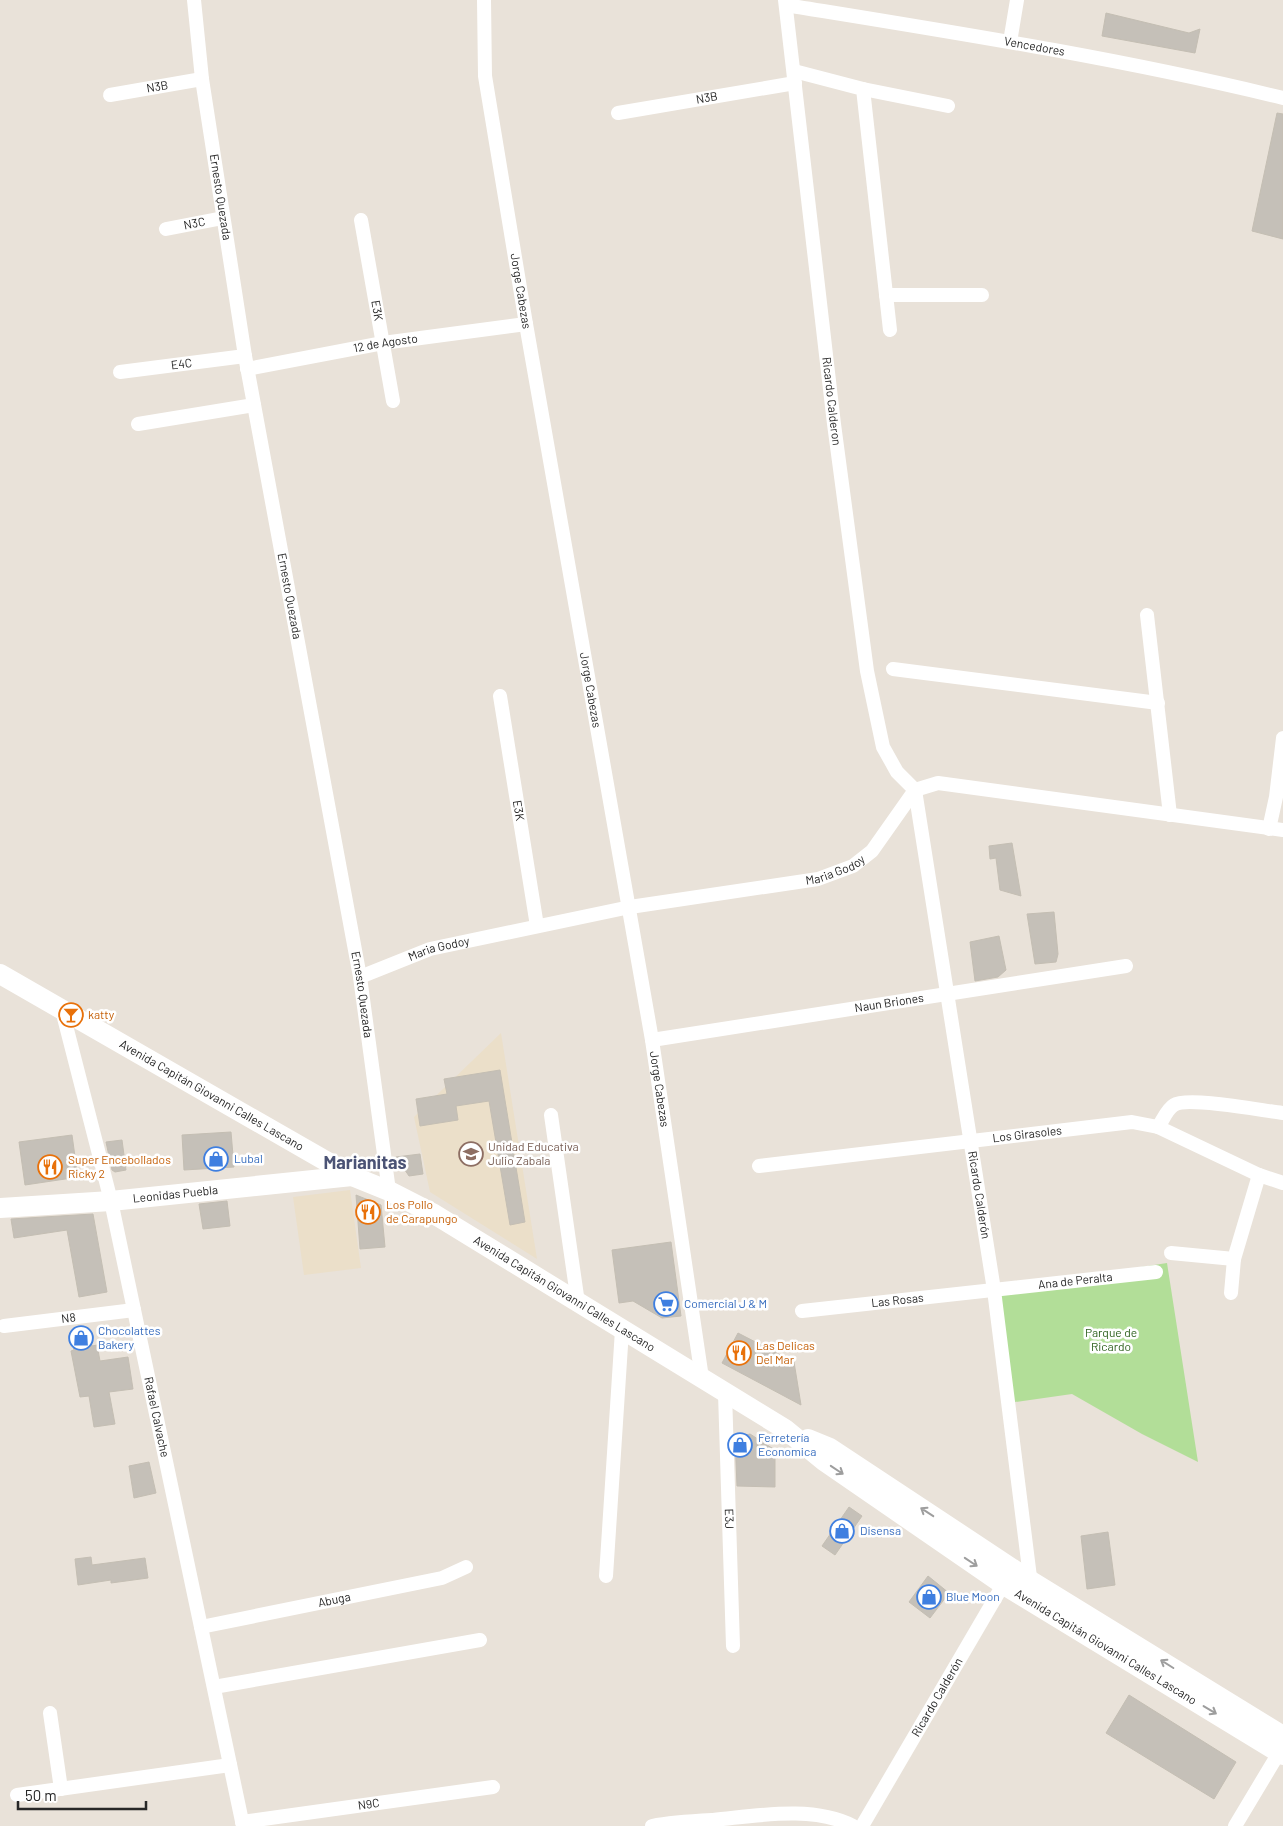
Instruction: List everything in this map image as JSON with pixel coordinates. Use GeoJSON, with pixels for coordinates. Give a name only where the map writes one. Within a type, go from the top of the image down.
{"type":"FeatureCollection","features":[{"type":"Feature","properties":{"kind":"street","name":"Ernesto Quezada"},"geometry":{"type":"LineString","coordinates":[[194,0],[202,79],[246,363],[360,977],[389,1191]]}},
{"type":"Feature","properties":{"kind":"street","name":"Jorge Cabezas"},"geometry":{"type":"LineString","coordinates":[[484,0],[485,76],[526,324],[630,908],[652,1040],[702,1378]]}},
{"type":"Feature","properties":{"kind":"street"},"geometry":{"type":"LineString","coordinates":[[1010,42],[1017,0]]}},
{"type":"Feature","properties":{"kind":"street","name":"Vencedores"},"geometry":{"type":"LineString","coordinates":[[786,3],[1010,42],[1207,80],[1283,98]]}},
{"type":"Feature","properties":{"kind":"street","name":"Ricardo Calderon"},"geometry":{"type":"LineString","coordinates":[[786,3],[834,424],[867,671],[883,747],[897,772],[915,790]]}},
{"type":"Feature","properties":{"kind":"street","name":"N3B"},"geometry":{"type":"LineString","coordinates":[[618,113],[794,77]]}},
{"type":"Feature","properties":{"kind":"street"},"geometry":{"type":"LineString","coordinates":[[794,77],[863,88],[948,106]]}},
{"type":"Feature","properties":{"kind":"street","name":"N3B"},"geometry":{"type":"LineString","coordinates":[[110,95],[202,79]]}},
{"type":"Feature","properties":{"kind":"street"},"geometry":{"type":"LineString","coordinates":[[863,88],[890,330]]}},
{"type":"Feature","properties":{"kind":"street","name":"N3C"},"geometry":{"type":"LineString","coordinates":[[166,228],[223,218]]}},
{"type":"Feature","properties":{"kind":"street","name":"E3K"},"geometry":{"type":"LineString","coordinates":[[361,220],[393,401]]}},
{"type":"Feature","properties":{"kind":"street"},"geometry":{"type":"LineString","coordinates":[[886,295],[982,295]]}},
{"type":"Feature","properties":{"kind":"street","name":"12 de Agosto"},"geometry":{"type":"LineString","coordinates":[[246,363],[526,324]]}},
{"type":"Feature","properties":{"kind":"street","name":"E4C"},"geometry":{"type":"LineString","coordinates":[[120,372],[246,363]]}},
{"type":"Feature","properties":{"kind":"street"},"geometry":{"type":"LineString","coordinates":[[138,424],[254,405]]}},
{"type":"Feature","properties":{"kind":"street"},"geometry":{"type":"LineString","coordinates":[[1147,615],[1170,815]]}},
{"type":"Feature","properties":{"kind":"street"},"geometry":{"type":"LineString","coordinates":[[893,669],[1158,703]]}},
{"type":"Feature","properties":{"kind":"street","name":"E3K"},"geometry":{"type":"LineString","coordinates":[[500,696],[537,926]]}},
{"type":"Feature","properties":{"kind":"street"},"geometry":{"type":"LineString","coordinates":[[1269,828],[1276,797],[1283,738]]}},
{"type":"Feature","properties":{"kind":"street"},"geometry":{"type":"LineString","coordinates":[[915,790],[938,783],[1283,830]]}},
{"type":"Feature","properties":{"kind":"street","name":"Maria Godoy"},"geometry":{"type":"LineString","coordinates":[[360,977],[430,949],[537,926],[630,908],[818,879],[853,866],[872,851],[915,790]]}},
{"type":"Feature","properties":{"kind":"street","name":"Ricardo Calderón"},"geometry":{"type":"LineString","coordinates":[[915,790],[994,1290],[1031,1581],[1031,1601]]}},
{"type":"Feature","properties":{"kind":"street","name":"Naun Briones"},"geometry":{"type":"LineString","coordinates":[[652,1040],[1126,966]]}},
{"type":"Feature","properties":{"kind":"street","name":"Avenida Capitán Giovanni Calles Lascano"},"geometry":{"type":"LineString","coordinates":[[0,974],[352,1176],[389,1191],[434,1214],[785,1430],[830,1448],[1008,1576],[1031,1601],[1282,1748]]}},
{"type":"Feature","properties":{"kind":"street","name":"Rafael Calvache"},"geometry":{"type":"LineString","coordinates":[[62,1010],[111,1201],[243,1824]]}},
{"type":"Feature","properties":{"kind":"street"},"geometry":{"type":"LineString","coordinates":[[1158,1127],[1175,1104],[1190,1101],[1283,1113]]}},
{"type":"Feature","properties":{"kind":"street"},"geometry":{"type":"LineString","coordinates":[[551,1115],[578,1303]]}},
{"type":"Feature","properties":{"kind":"street","name":"Los Girasoles"},"geometry":{"type":"LineString","coordinates":[[759,1166],[1132,1122],[1158,1127],[1259,1175],[1283,1183]]}},
{"type":"Feature","properties":{"kind":"street"},"geometry":{"type":"LineString","coordinates":[[292,1182],[300,1174],[304,1163],[302,1152],[296,1144]]}},
{"type":"Feature","properties":{"kind":"street"},"geometry":{"type":"LineString","coordinates":[[1231,1293],[1234,1259],[1259,1175]]}},
{"type":"Feature","properties":{"kind":"street","name":"Leonidas Puebla"},"geometry":{"type":"LineString","coordinates":[[0,1208],[111,1201],[352,1176]]}},
{"type":"Feature","properties":{"kind":"street"},"geometry":{"type":"LineString","coordinates":[[1170,1253],[1234,1259]]}},
{"type":"Feature","properties":{"kind":"street","name":"Ana de Peralta"},"geometry":{"type":"LineString","coordinates":[[994,1290],[1156,1272]]}},
{"type":"Feature","properties":{"kind":"street","name":"Las Rosas"},"geometry":{"type":"LineString","coordinates":[[802,1311],[994,1290]]}},
{"type":"Feature","properties":{"kind":"street","name":"N8"},"geometry":{"type":"LineString","coordinates":[[4,1326],[134,1310]]}},
{"type":"Feature","properties":{"kind":"street"},"geometry":{"type":"LineString","coordinates":[[606,1576],[622,1330]]}},
{"type":"Feature","properties":{"kind":"street","name":"E3J"},"geometry":{"type":"LineString","coordinates":[[726,1393],[733,1646]]}},
{"type":"Feature","properties":{"kind":"street","name":"Abuga"},"geometry":{"type":"LineString","coordinates":[[201,1627],[442,1578],[466,1567]]}},
{"type":"Feature","properties":{"kind":"street","name":"Ricardo Calderón"},"geometry":{"type":"LineString","coordinates":[[862,1826],[1008,1576]]}},
{"type":"Feature","properties":{"kind":"street","name":"Avenida Capitán Giovanni Calles Lascano"},"geometry":{"type":"LineString","coordinates":[[1008,1576],[1031,1581],[1282,1748]]}},
{"type":"Feature","properties":{"kind":"street"},"geometry":{"type":"LineString","coordinates":[[214,1687],[480,1640]]}},
{"type":"Feature","properties":{"kind":"street"},"geometry":{"type":"LineString","coordinates":[[50,1713],[61,1789]]}},
{"type":"Feature","properties":{"kind":"street"},"geometry":{"type":"LineString","coordinates":[[1235,1826],[1282,1748]]}},
{"type":"Feature","properties":{"kind":"street"},"geometry":{"type":"LineString","coordinates":[[17,1795],[230,1765]]}},
{"type":"Feature","properties":{"kind":"street","name":"N9C"},"geometry":{"type":"LineString","coordinates":[[243,1824],[493,1787]]}},
{"type":"Feature","properties":{"kind":"street"},"geometry":{"type":"LineString","coordinates":[[652,1826],[755,1816],[807,1814],[840,1819],[853,1826]]}},
{"type":"Feature","properties":{"kind":"shaded area","name":"Unidad Educativa Julio Zabala"},"geometry":{"type":"Polygon","coordinates":[[[501,1033],[537,1259],[430,1192],[414,1117],[501,1033]]]}},
{"type":"Feature","properties":{"kind":"shaded area"},"geometry":{"type":"Polygon","coordinates":[[[350,1190],[361,1268],[304,1275],[293,1197],[350,1190]]]}},
{"type":"Feature","properties":{"kind":"green space","name":"Parque de Ricardo"},"geometry":{"type":"Polygon","coordinates":[[[1167,1263],[1198,1462],[1142,1434],[1072,1394],[1008,1403],[994,1290],[1167,1263]]]}},
{"type":"Feature","properties":{"kind":"building"},"geometry":{"type":"Polygon","coordinates":[[[1106,13],[1189,33],[1200,29],[1195,53],[1102,36],[1106,13]]]}},
{"type":"Feature","properties":{"kind":"building"},"geometry":{"type":"Polygon","coordinates":[[[1277,113],[1283,114],[1283,239],[1252,231],[1277,113]]]}},
{"type":"Feature","properties":{"kind":"building"},"geometry":{"type":"Polygon","coordinates":[[[1012,843],[1021,896],[1000,890],[996,858],[990,859],[989,846],[1012,843]]]}},
{"type":"Feature","properties":{"kind":"building"},"geometry":{"type":"Polygon","coordinates":[[[1054,912],[1058,954],[1056,962],[1035,964],[1027,914],[1054,912]]]}},
{"type":"Feature","properties":{"kind":"building"},"geometry":{"type":"Polygon","coordinates":[[[999,936],[1006,970],[998,977],[975,981],[970,942],[999,936]]]}},
{"type":"Feature","properties":{"kind":"building"},"geometry":{"type":"Polygon","coordinates":[[[500,1070],[525,1222],[510,1225],[489,1101],[456,1106],[458,1120],[420,1126],[416,1099],[447,1094],[444,1079],[500,1070]]]}},
{"type":"Feature","properties":{"kind":"building"},"geometry":{"type":"Polygon","coordinates":[[[231,1132],[234,1167],[184,1170],[182,1135],[231,1132]]]}},
{"type":"Feature","properties":{"kind":"building"},"geometry":{"type":"Polygon","coordinates":[[[72,1135],[77,1171],[72,1178],[25,1185],[19,1142],[72,1135]]]}},
{"type":"Feature","properties":{"kind":"building"},"geometry":{"type":"Polygon","coordinates":[[[122,1140],[126,1170],[115,1172],[112,1170],[106,1142],[122,1140]]]}},
{"type":"Feature","properties":{"kind":"building"},"geometry":{"type":"Polygon","coordinates":[[[420,1154],[423,1174],[409,1176],[396,1157],[420,1154]]]}},
{"type":"Feature","properties":{"kind":"building"},"geometry":{"type":"Polygon","coordinates":[[[356,1195],[381,1205],[385,1247],[360,1249],[356,1195]]]}},
{"type":"Feature","properties":{"kind":"building"},"geometry":{"type":"Polygon","coordinates":[[[227,1201],[230,1226],[203,1229],[199,1204],[227,1201]]]}},
{"type":"Feature","properties":{"kind":"building"},"geometry":{"type":"Polygon","coordinates":[[[93,1214],[107,1292],[79,1297],[67,1230],[14,1238],[11,1219],[93,1214]]]}},
{"type":"Feature","properties":{"kind":"building"},"geometry":{"type":"Polygon","coordinates":[[[671,1242],[681,1316],[662,1318],[633,1301],[619,1303],[612,1250],[671,1242]]]}},
{"type":"Feature","properties":{"kind":"building"},"geometry":{"type":"Polygon","coordinates":[[[89,1332],[92,1346],[97,1345],[100,1361],[128,1357],[133,1389],[109,1392],[115,1424],[94,1427],[89,1396],[80,1397],[71,1351],[74,1350],[71,1335],[89,1332]]]}},
{"type":"Feature","properties":{"kind":"building"},"geometry":{"type":"Polygon","coordinates":[[[738,1333],[794,1362],[801,1405],[722,1363],[738,1333]]]}},
{"type":"Feature","properties":{"kind":"building"},"geometry":{"type":"Polygon","coordinates":[[[750,1434],[775,1450],[775,1487],[737,1486],[735,1438],[750,1434]]]}},
{"type":"Feature","properties":{"kind":"building"},"geometry":{"type":"Polygon","coordinates":[[[149,1462],[156,1493],[134,1498],[129,1466],[149,1462]]]}},
{"type":"Feature","properties":{"kind":"building","name":"Disensa"},"geometry":{"type":"Polygon","coordinates":[[[849,1507],[862,1516],[835,1555],[822,1546],[849,1507]]]}},
{"type":"Feature","properties":{"kind":"building"},"geometry":{"type":"Polygon","coordinates":[[[1108,1532],[1115,1585],[1087,1589],[1081,1536],[1108,1532]]]}},
{"type":"Feature","properties":{"kind":"building"},"geometry":{"type":"Polygon","coordinates":[[[91,1557],[92,1565],[145,1558],[148,1578],[111,1583],[111,1580],[78,1585],[75,1559],[91,1557]]]}},
{"type":"Feature","properties":{"kind":"building","name":"Blue Moon"},"geometry":{"type":"Polygon","coordinates":[[[928,1576],[949,1593],[930,1618],[909,1602],[928,1576]]]}},
{"type":"Feature","properties":{"kind":"building"},"geometry":{"type":"Polygon","coordinates":[[[1129,1695],[1236,1762],[1214,1799],[1106,1733],[1129,1695]]]}},
{"type":"Feature","properties":{"kind":"place","name":"katty"},"geometry":{"type":"Point","coordinates":[71,1015]}},
{"type":"Feature","properties":{"kind":"place","name":"Unidad Educativa Julio Zabala"},"geometry":{"type":"Point","coordinates":[471,1154]}},
{"type":"Feature","properties":{"kind":"place","name":"Lubal"},"geometry":{"type":"Point","coordinates":[216,1159]}},
{"type":"Feature","properties":{"kind":"place","name":"Super Encebollados Ricky 2"},"geometry":{"type":"Point","coordinates":[50,1167]}},
{"type":"Feature","properties":{"kind":"place","name":"Los Pollo de Carapungo"},"geometry":{"type":"Point","coordinates":[368,1212]}},
{"type":"Feature","properties":{"kind":"place","name":"Comercial J & M"},"geometry":{"type":"Point","coordinates":[666,1304]}},
{"type":"Feature","properties":{"kind":"place","name":"Chocolattes Bakery"},"geometry":{"type":"Point","coordinates":[81,1338]}},
{"type":"Feature","properties":{"kind":"place","name":"Las Delicas Del Mar"},"geometry":{"type":"Point","coordinates":[739,1353]}},
{"type":"Feature","properties":{"kind":"place","name":"Ferretería Economica"},"geometry":{"type":"Point","coordinates":[740,1445]}},
{"type":"Feature","properties":{"kind":"place","name":"Disensa"},"geometry":{"type":"Point","coordinates":[842,1531]}},
{"type":"Feature","properties":{"kind":"place","name":"Blue Moon"},"geometry":{"type":"Point","coordinates":[929,1597]}},
{"type":"Feature","properties":{"kind":"district","name":"Marianitas"},"geometry":{"type":"Point","coordinates":[365,1163]}}]}
